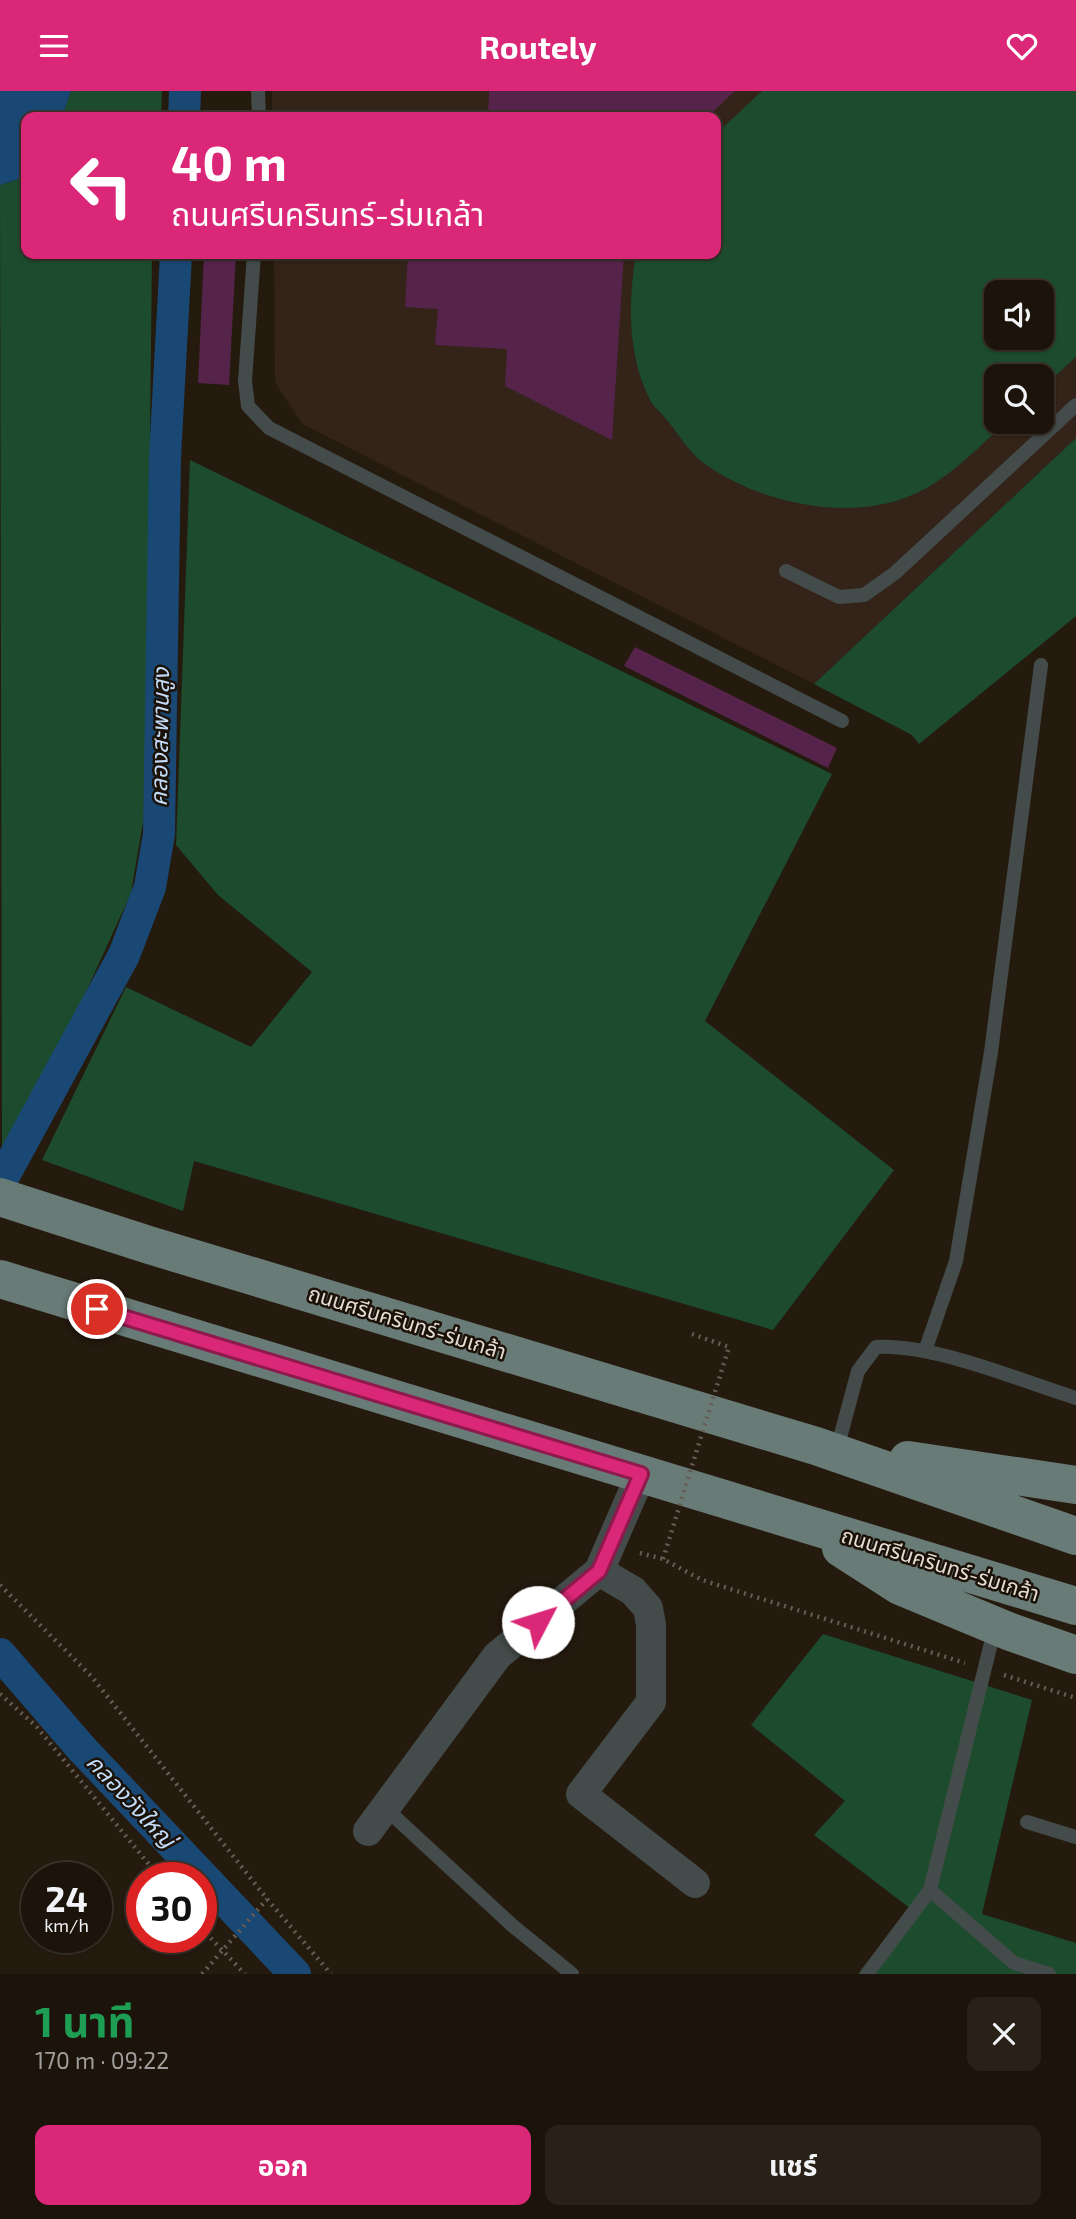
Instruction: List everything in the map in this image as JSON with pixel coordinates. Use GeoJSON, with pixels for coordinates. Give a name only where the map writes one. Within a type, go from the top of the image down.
{"type":"FeatureCollection","features":[{"type":"Feature","properties":{"kind":"main road","name":"ถนนศรีนครินทร์-ร่มเกล้า"},"geometry":{"type":"LineString","coordinates":[[0,1197],[149,1245],[826,1448],[1076,1536]]}},
{"type":"Feature","properties":{"kind":"main road","name":"ถนนศรีนครินทร์-ร่มเกล้า"},"geometry":{"type":"LineString","coordinates":[[0,1279],[1076,1606]]}},
{"type":"Feature","properties":{"kind":"main road","name":"ถนนศรีนครินทร์-ร่มเกล้า"},"geometry":{"type":"LineString","coordinates":[[826,1448],[1076,1485]]}},
{"type":"Feature","properties":{"kind":"main road","name":"ถนนศรีนครินทร์-ร่มเกล้า"},"geometry":{"type":"LineString","coordinates":[[804,1524],[901,1586],[995,1626],[1076,1655]]}},
{"type":"Feature","properties":{"kind":"street"},"geometry":{"type":"LineString","coordinates":[[376,1819],[497,1656],[599,1571],[641,1474]]}},
{"type":"Feature","properties":{"kind":"street"},"geometry":{"type":"LineString","coordinates":[[599,1571],[633,1591],[648,1608],[651,1625],[651,1702],[581,1794],[695,1883]]}},
{"type":"Feature","properties":{"kind":"lane"},"geometry":{"type":"LineString","coordinates":[[258,91],[259,112]]}},
{"type":"Feature","properties":{"kind":"lane"},"geometry":{"type":"LineString","coordinates":[[254,259],[245,381],[248,406],[269,428],[842,721]]}},
{"type":"Feature","properties":{"kind":"lane"},"geometry":{"type":"LineString","coordinates":[[786,571],[839,597],[864,595],[895,573],[1076,405]]}},
{"type":"Feature","properties":{"kind":"lane"},"geometry":{"type":"LineString","coordinates":[[925,1351],[956,1261],[991,1052],[1041,665]]}},
{"type":"Feature","properties":{"kind":"lane"},"geometry":{"type":"LineString","coordinates":[[826,1448],[858,1371],[876,1347],[895,1346],[925,1351],[1076,1398]]}},
{"type":"Feature","properties":{"kind":"lane"},"geometry":{"type":"LineString","coordinates":[[867,1974],[930,1890],[995,1626]]}},
{"type":"Feature","properties":{"kind":"lane"},"geometry":{"type":"LineString","coordinates":[[376,1819],[572,1974]]}},
{"type":"Feature","properties":{"kind":"lane"},"geometry":{"type":"LineString","coordinates":[[1027,1822],[1076,1837]]}},
{"type":"Feature","properties":{"kind":"lane"},"geometry":{"type":"LineString","coordinates":[[930,1890],[1014,1963],[1049,1974]]}},
{"type":"Feature","properties":{"kind":"path"},"geometry":{"type":"LineString","coordinates":[[663,1559],[729,1347],[692,1334]]}},
{"type":"Feature","properties":{"kind":"path"},"geometry":{"type":"LineString","coordinates":[[636,1552],[663,1559],[702,1580],[972,1665]]}},
{"type":"Feature","properties":{"kind":"path"},"geometry":{"type":"LineString","coordinates":[[0,1584],[92,1677],[267,1899],[331,1974]]}},
{"type":"Feature","properties":{"kind":"path"},"geometry":{"type":"LineString","coordinates":[[998,1673],[1076,1698]]}},
{"type":"Feature","properties":{"kind":"path"},"geometry":{"type":"LineString","coordinates":[[0,1694],[36,1726],[147,1862]]}},
{"type":"Feature","properties":{"kind":"path"},"geometry":{"type":"LineString","coordinates":[[202,1974],[267,1899]]}},
{"type":"Feature","properties":{"kind":"path"},"geometry":{"type":"LineString","coordinates":[[217,1947],[245,1974]]}},
{"type":"Feature","properties":{"kind":"shaded area"},"geometry":{"type":"Polygon","coordinates":[[[272,91],[1076,91],[1076,438],[814,684],[302,424],[275,382],[274,259],[721,259],[721,112],[272,112],[272,91]]]}},
{"type":"Feature","properties":{"kind":"green space"},"geometry":{"type":"Polygon","coordinates":[[[71,91],[162,91],[161,112],[64,112],[71,91]]]}},
{"type":"Feature","properties":{"kind":"green space"},"geometry":{"type":"Polygon","coordinates":[[[762,91],[1076,91],[1076,357],[1054,377],[1054,364],[984,364],[984,434],[993,434],[943,477],[914,494],[875,506],[823,507],[770,496],[722,475],[691,452],[650,400],[642,383],[633,347],[631,310],[635,259],[721,259],[721,129],[762,91]]]}},
{"type":"Feature","properties":{"kind":"green space"},"geometry":{"type":"Polygon","coordinates":[[[21,178],[21,259],[152,259],[146,804],[131,893],[76,1014],[2,1155],[0,185],[21,178]]]}},
{"type":"Feature","properties":{"kind":"green space"},"geometry":{"type":"Polygon","coordinates":[[[1076,438],[1076,616],[919,744],[912,735],[814,684],[1076,438]]]}},
{"type":"Feature","properties":{"kind":"green space"},"geometry":{"type":"Polygon","coordinates":[[[190,460],[832,774],[705,1021],[894,1170],[773,1330],[194,1161],[183,1211],[42,1160],[126,987],[251,1047],[312,972],[218,895],[176,845],[190,460]]]}},
{"type":"Feature","properties":{"kind":"green space"},"geometry":{"type":"Polygon","coordinates":[[[823,1634],[1032,1700],[982,1914],[1076,1943],[1076,1974],[858,1974],[911,1909],[814,1835],[845,1801],[751,1725],[823,1634]]]}},
{"type":"Feature","properties":{"kind":"water"},"geometry":{"type":"Polygon","coordinates":[[[0,91],[71,91],[64,112],[21,112],[21,178],[0,185],[0,91]]]}},
{"type":"Feature","properties":{"kind":"building"},"geometry":{"type":"Polygon","coordinates":[[[489,91],[735,91],[712,112],[488,112],[489,91]]]}},
{"type":"Feature","properties":{"kind":"building"},"geometry":{"type":"Polygon","coordinates":[[[212,110],[243,111],[243,112],[212,110]]]}},
{"type":"Feature","properties":{"kind":"building"},"geometry":{"type":"Polygon","coordinates":[[[204,259],[236,259],[229,385],[198,383],[204,259]]]}},
{"type":"Feature","properties":{"kind":"building"},"geometry":{"type":"Polygon","coordinates":[[[408,259],[624,259],[612,440],[505,386],[507,349],[435,345],[438,309],[405,307],[408,259]]]}},
{"type":"Feature","properties":{"kind":"building"},"geometry":{"type":"Polygon","coordinates":[[[635,647],[837,748],[828,768],[624,666],[635,647]]]}},
{"type":"Feature","properties":{"kind":"waterway","name":"คลองสะพานสูง"},"geometry":{"type":"LineString","coordinates":[[184,112],[185,91]]}},
{"type":"Feature","properties":{"kind":"waterway","name":"คลองสะพานสูง"},"geometry":{"type":"LineString","coordinates":[[0,1183],[124,955],[150,887],[159,834],[165,457],[176,259]]}},
{"type":"Feature","properties":{"kind":"waterway","name":"คลองวังใหญ่"},"geometry":{"type":"LineString","coordinates":[[0,1654],[82,1749],[295,1974]]}},
{"type":"Feature","properties":{"kind":"route"},"geometry":{"type":"LineString","coordinates":[[97,1309],[641,1474],[599,1571],[538,1622]]}}]}
